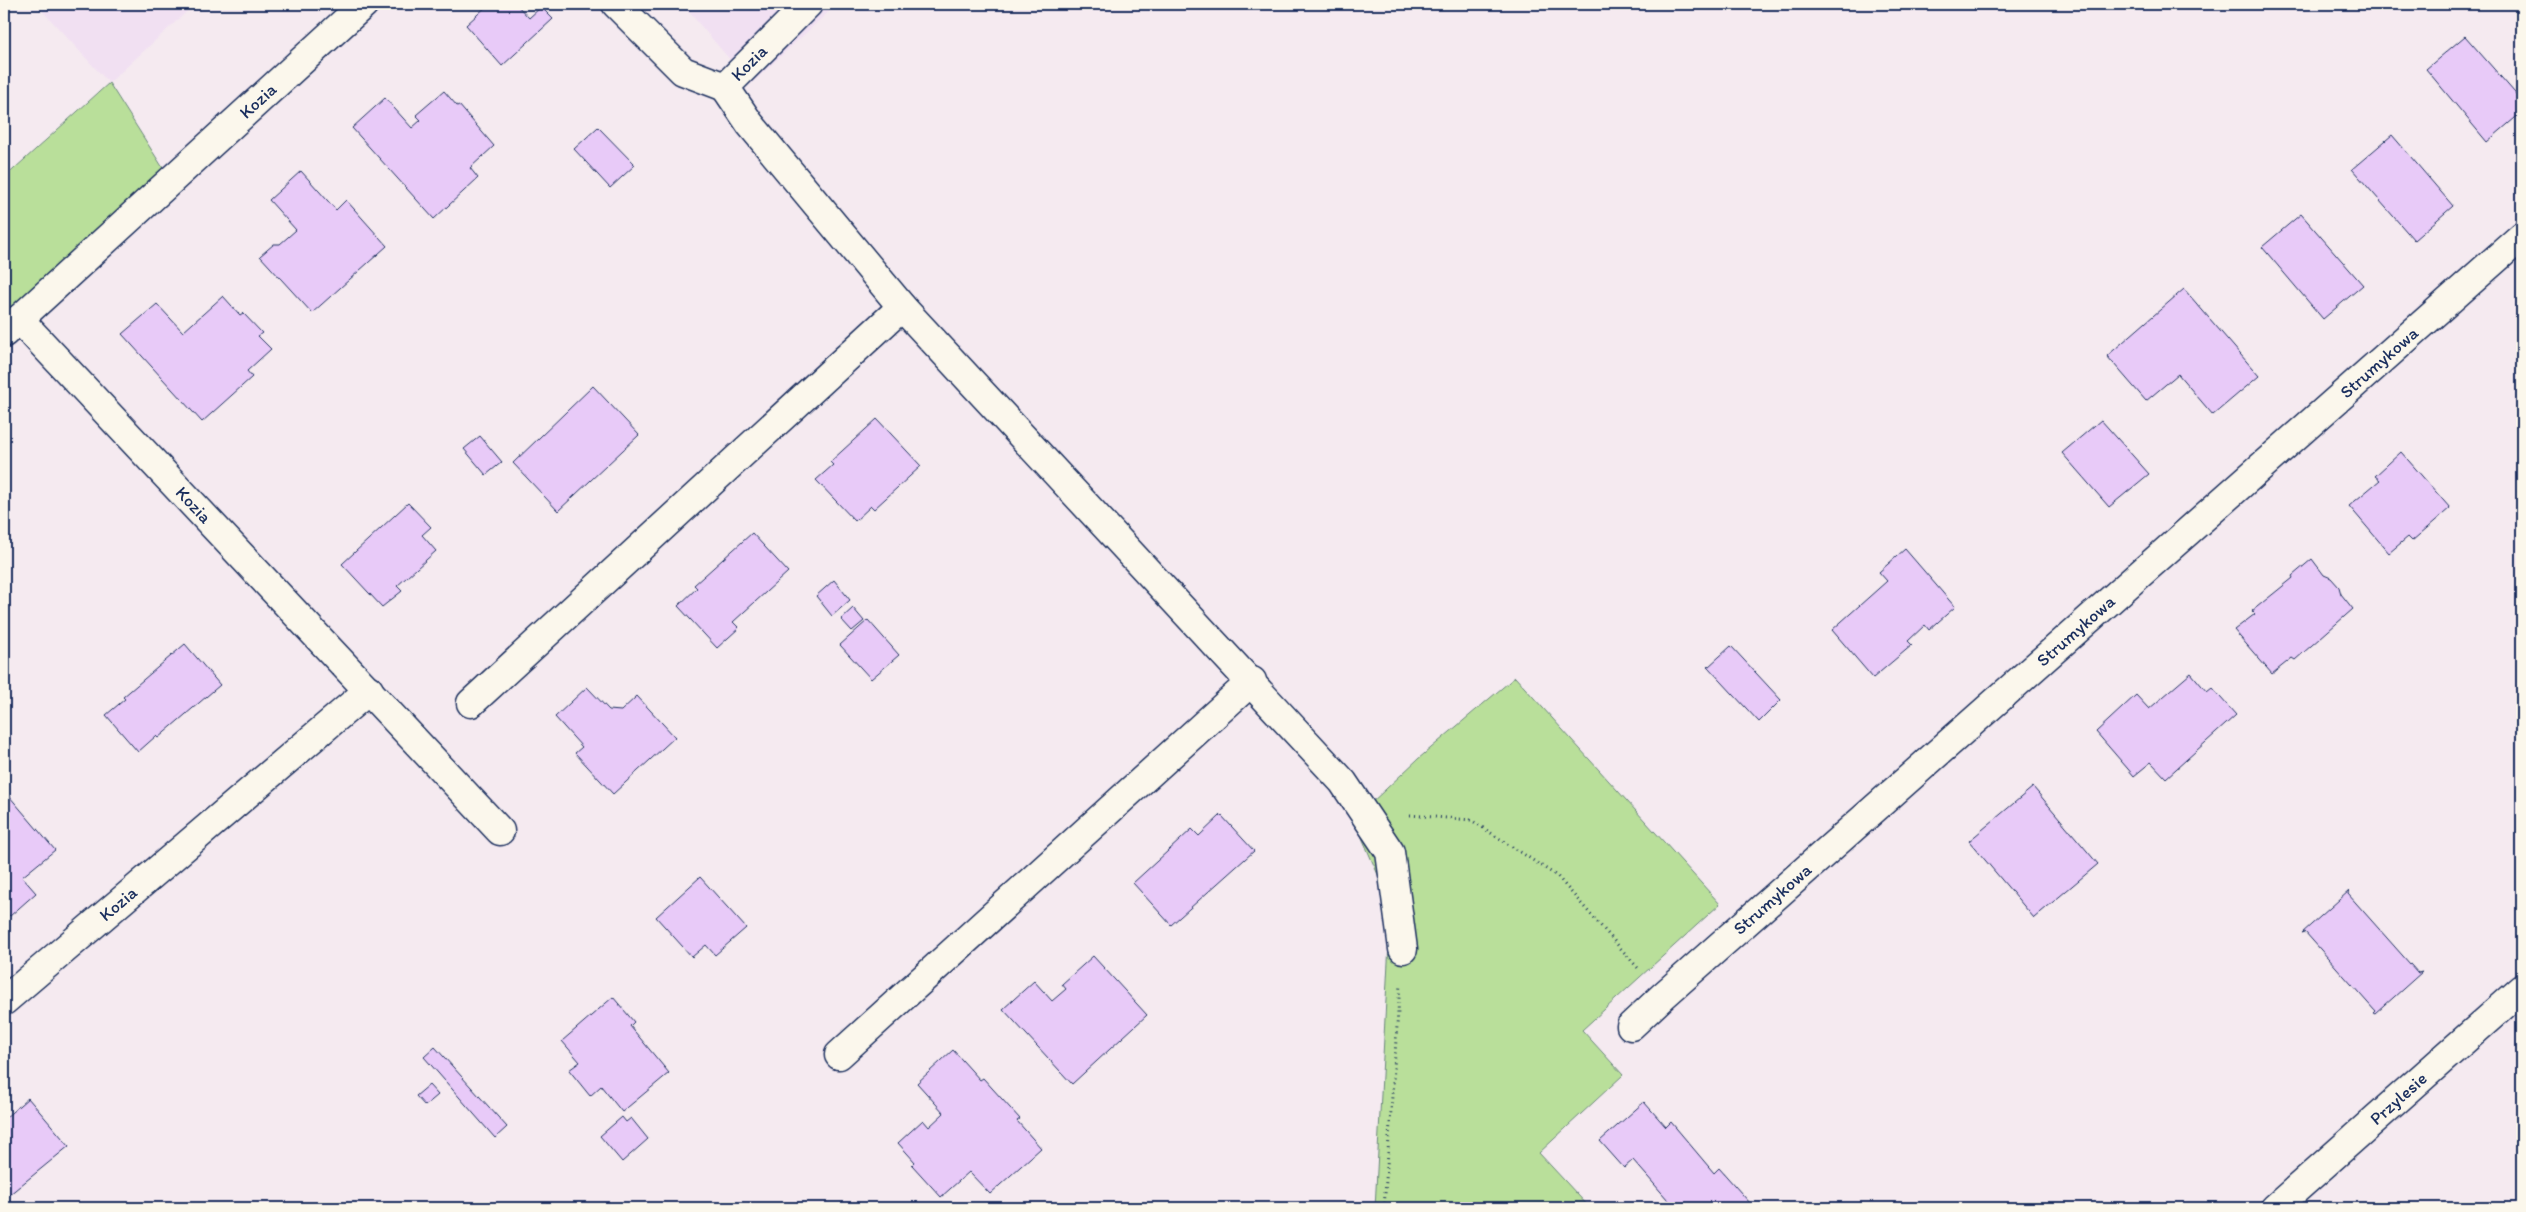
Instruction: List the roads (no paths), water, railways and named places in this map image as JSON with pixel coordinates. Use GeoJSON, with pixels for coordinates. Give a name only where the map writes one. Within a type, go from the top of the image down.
{"type":"FeatureCollection","features":[{"type":"Feature","properties":{"kind":"street","name":"Kozia"},"geometry":{"type":"LineString","coordinates":[[364,4],[12,326],[369,690],[500,831]]}},
{"type":"Feature","properties":{"kind":"street","name":"Kozia"},"geometry":{"type":"LineString","coordinates":[[616,4],[683,72],[724,87],[808,4]]}},
{"type":"Feature","properties":{"kind":"street"},"geometry":{"type":"LineString","coordinates":[[724,87],[750,124],[902,307],[1252,681],[1343,782],[1364,810],[1390,852],[1403,949]]}},
{"type":"Feature","properties":{"kind":"street","name":"Strumykowa"},"geometry":{"type":"LineString","coordinates":[[1632,1026],[1663,996],[2522,236]]}},
{"type":"Feature","properties":{"kind":"street"},"geometry":{"type":"LineString","coordinates":[[471,703],[902,307]]}},
{"type":"Feature","properties":{"kind":"street"},"geometry":{"type":"LineString","coordinates":[[839,1055],[1252,681]]}},
{"type":"Feature","properties":{"kind":"street","name":"Kozia"},"geometry":{"type":"LineString","coordinates":[[4,1001],[369,690]]}},
{"type":"Feature","properties":{"kind":"street","name":"Przylesie"},"geometry":{"type":"LineString","coordinates":[[2275,1208],[2522,989]]}}]}
